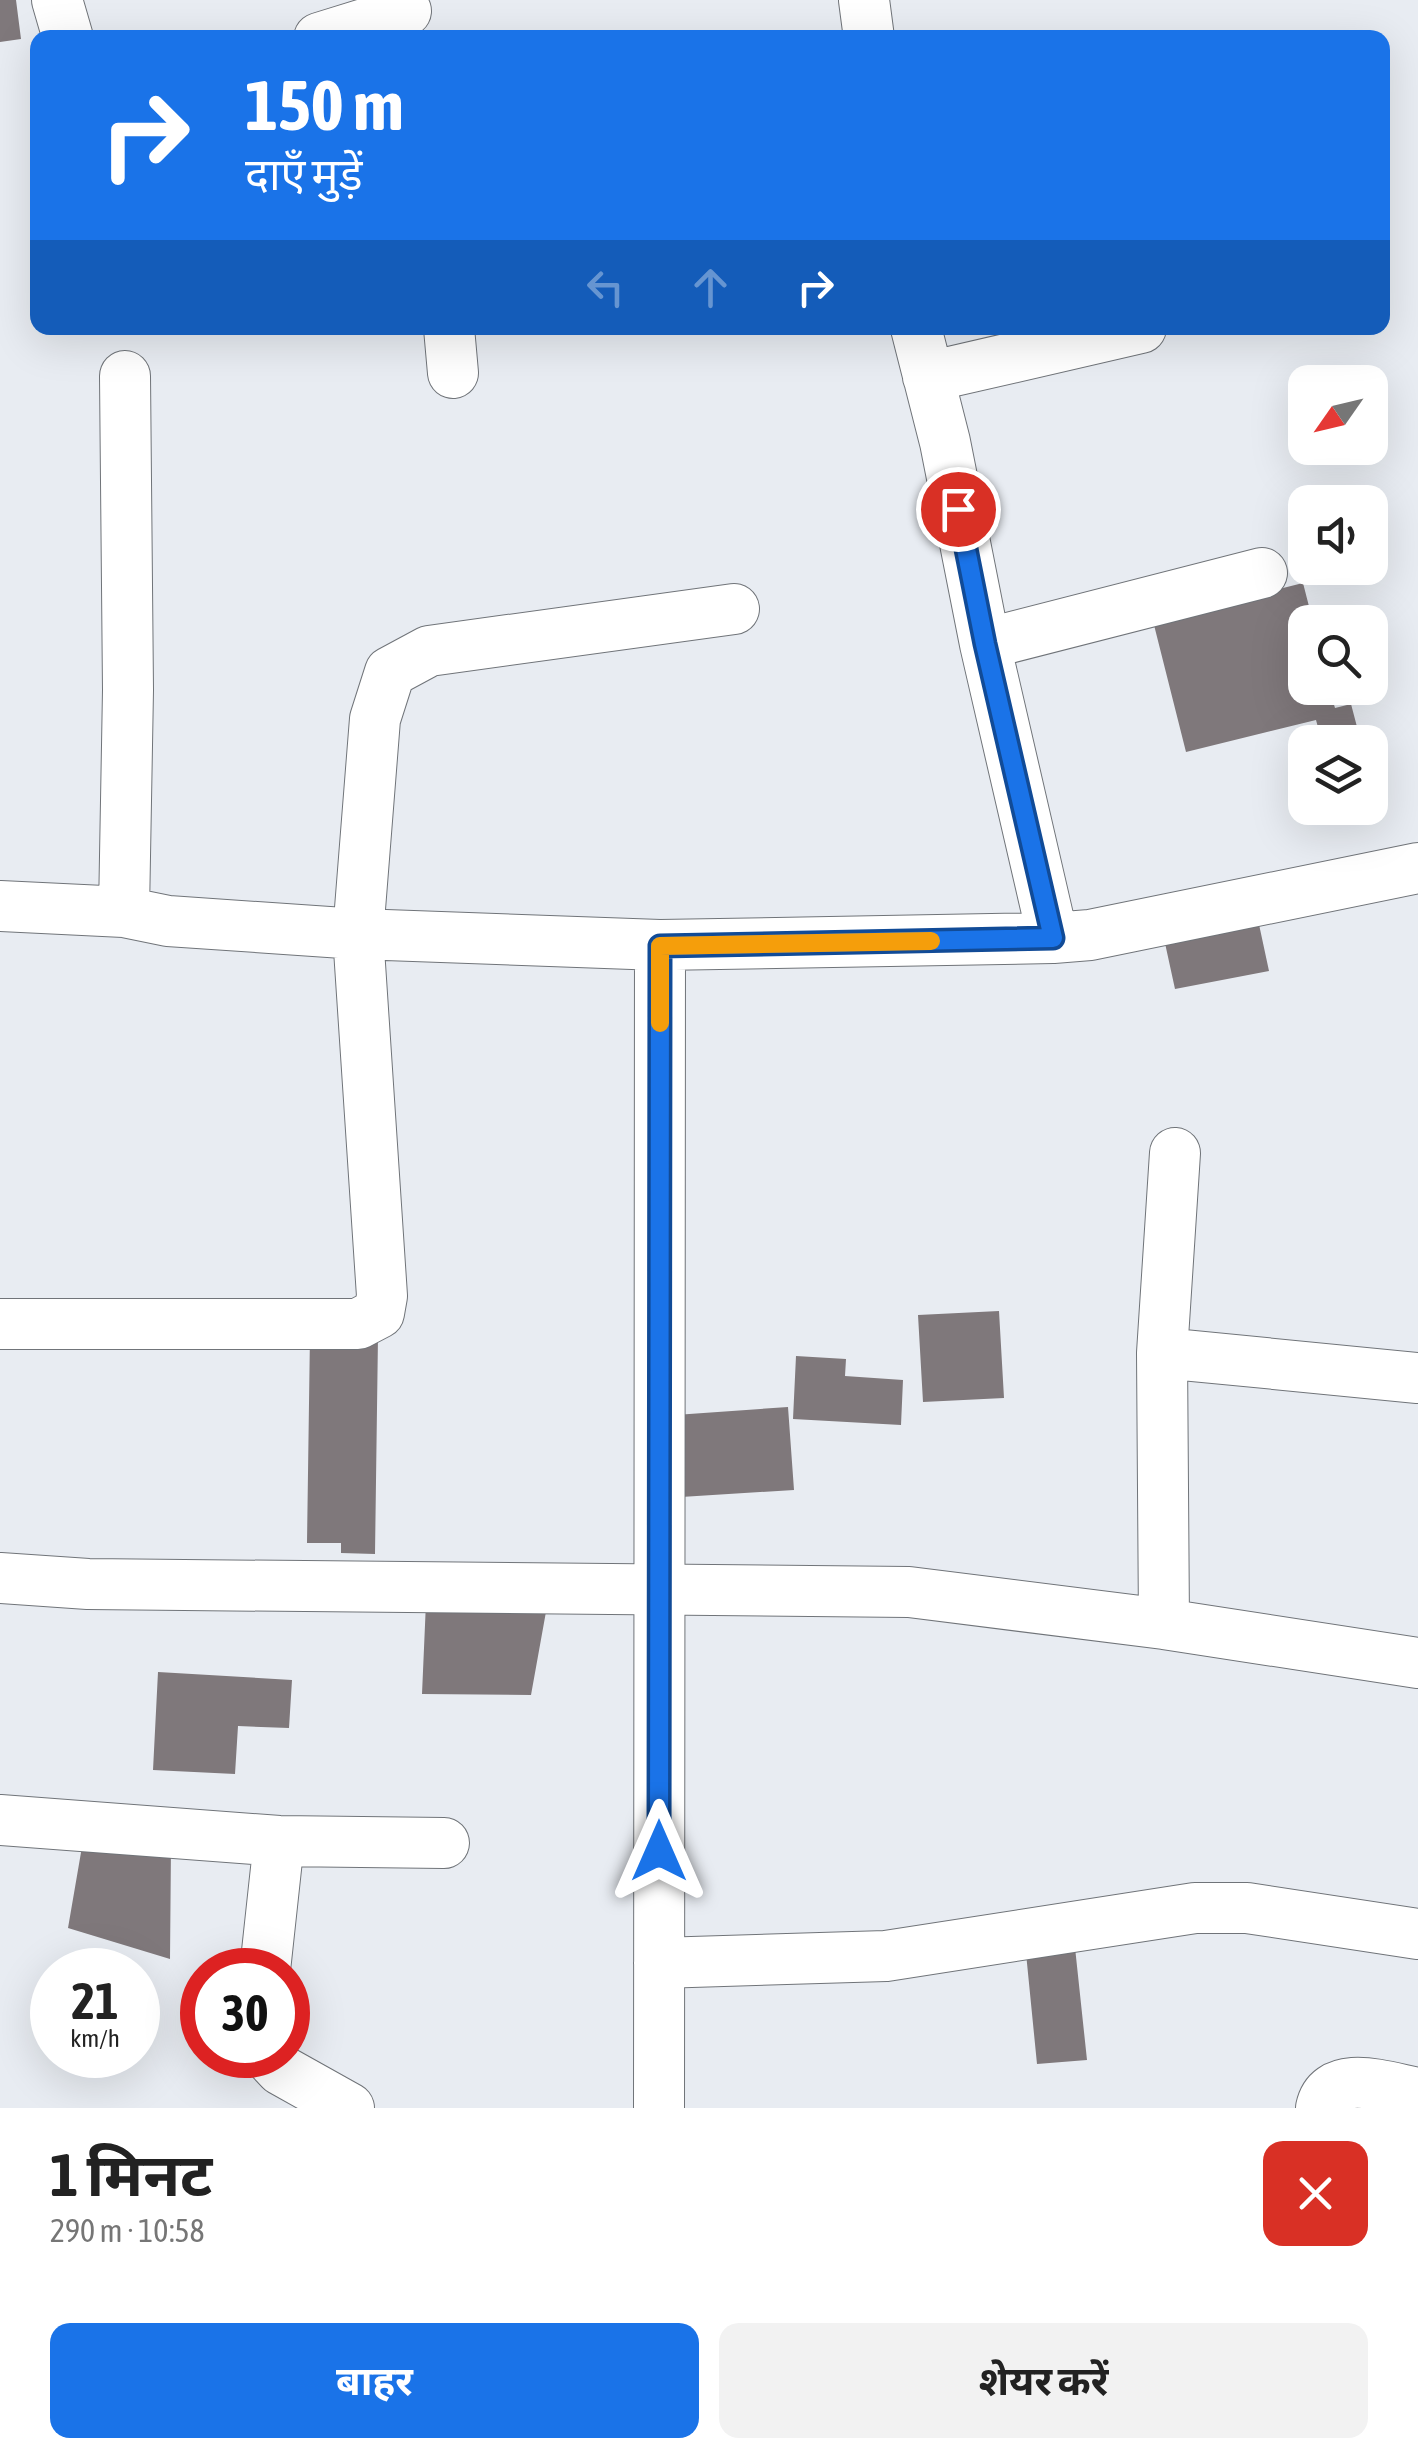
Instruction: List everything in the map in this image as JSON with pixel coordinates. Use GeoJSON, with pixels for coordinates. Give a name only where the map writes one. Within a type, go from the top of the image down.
{"type":"FeatureCollection","features":[{"type":"Feature","properties":{"kind":"street"},"geometry":{"type":"LineString","coordinates":[[58,0],[66,30]]}},
{"type":"Feature","properties":{"kind":"street"},"geometry":{"type":"LineString","coordinates":[[864,0],[869,30]]}},
{"type":"Feature","properties":{"kind":"street"},"geometry":{"type":"LineString","coordinates":[[351,30],[407,16]]}},
{"type":"Feature","properties":{"kind":"street"},"geometry":{"type":"LineString","coordinates":[[918,335],[945,442],[985,644],[1053,938]]}},
{"type":"Feature","properties":{"kind":"street"},"geometry":{"type":"LineString","coordinates":[[928,377],[1111,335]]}},
{"type":"Feature","properties":{"kind":"street"},"geometry":{"type":"LineString","coordinates":[[124,912],[128,690],[125,376]]}},
{"type":"Feature","properties":{"kind":"street"},"geometry":{"type":"LineString","coordinates":[[985,644],[1262,573]]}},
{"type":"Feature","properties":{"kind":"street"},"geometry":{"type":"LineString","coordinates":[[0,1324],[358,1324],[379,1313],[382,1296],[358,934],[375,719],[390,672],[429,651],[734,609]]}},
{"type":"Feature","properties":{"kind":"street"},"geometry":{"type":"LineString","coordinates":[[0,906],[124,912],[168,921],[358,934],[660,946],[1053,938],[1090,935],[1418,868]]}},
{"type":"Feature","properties":{"kind":"street"},"geometry":{"type":"LineString","coordinates":[[658,2108],[660,946]]}},
{"type":"Feature","properties":{"kind":"street"},"geometry":{"type":"LineString","coordinates":[[1164,1624],[1162,1353],[1175,1153]]}},
{"type":"Feature","properties":{"kind":"street"},"geometry":{"type":"LineString","coordinates":[[1162,1353],[1418,1378]]}},
{"type":"Feature","properties":{"kind":"street"},"geometry":{"type":"LineString","coordinates":[[0,1578],[88,1584],[909,1592],[1164,1624],[1418,1662]]}},
{"type":"Feature","properties":{"kind":"street"},"geometry":{"type":"LineString","coordinates":[[0,1820],[278,1841],[444,1843]]}},
{"type":"Feature","properties":{"kind":"street"},"geometry":{"type":"LineString","coordinates":[[267,1948],[278,1841]]}},
{"type":"Feature","properties":{"kind":"street"},"geometry":{"type":"LineString","coordinates":[[660,1963],[886,1956],[1195,1908],[1248,1908],[1418,1934]]}},
{"type":"Feature","properties":{"kind":"street"},"geometry":{"type":"LineString","coordinates":[[296,2078],[349,2108]]}},
{"type":"Feature","properties":{"kind":"street"},"geometry":{"type":"LineString","coordinates":[[1321,2108],[1322,2100],[1338,2084],[1358,2082],[1418,2093]]}},
{"type":"Feature","properties":{"kind":"building"},"geometry":{"type":"Polygon","coordinates":[[[0,0],[16,0],[21,39],[0,42],[0,0]]]}},
{"type":"Feature","properties":{"kind":"building"},"geometry":{"type":"Polygon","coordinates":[[[1304,585],[1309,605],[1288,605],[1288,705],[1351,705],[1357,725],[1317,725],[1316,720],[1186,752],[1153,621],[1304,585]]]}},
{"type":"Feature","properties":{"kind":"building"},"geometry":{"type":"Polygon","coordinates":[[[1257,915],[1269,971],[1175,989],[1163,934],[1257,915]]]}},
{"type":"Feature","properties":{"kind":"building"},"geometry":{"type":"Polygon","coordinates":[[[999,1311],[1004,1398],[923,1402],[918,1315],[999,1311]]]}},
{"type":"Feature","properties":{"kind":"building"},"geometry":{"type":"Polygon","coordinates":[[[310,1334],[378,1336],[375,1554],[341,1553],[341,1543],[307,1543],[310,1334]]]}},
{"type":"Feature","properties":{"kind":"building"},"geometry":{"type":"Polygon","coordinates":[[[796,1356],[846,1359],[845,1376],[903,1380],[901,1425],[793,1419],[796,1356]]]}},
{"type":"Feature","properties":{"kind":"building"},"geometry":{"type":"Polygon","coordinates":[[[788,1407],[794,1490],[681,1497],[675,1415],[788,1407]]]}},
{"type":"Feature","properties":{"kind":"building"},"geometry":{"type":"Polygon","coordinates":[[[549,1595],[531,1695],[422,1694],[426,1602],[549,1595]]]}},
{"type":"Feature","properties":{"kind":"building"},"geometry":{"type":"Polygon","coordinates":[[[158,1672],[292,1680],[289,1728],[238,1726],[235,1774],[153,1770],[158,1672]]]}},
{"type":"Feature","properties":{"kind":"building"},"geometry":{"type":"Polygon","coordinates":[[[84,1835],[171,1845],[170,1959],[160,1956],[160,1948],[134,1948],[68,1928],[84,1835]]]}},
{"type":"Feature","properties":{"kind":"building"},"geometry":{"type":"Polygon","coordinates":[[[1074,1938],[1087,2060],[1037,2064],[1025,1943],[1074,1938]]]}},
{"type":"Feature","properties":{"kind":"slow traffic"},"geometry":{"type":"LineString","coordinates":[[660,1023],[660,946],[931,941]]}},
{"type":"Feature","properties":{"kind":"route"},"geometry":{"type":"LineString","coordinates":[[659,1851],[660,946],[1053,938],[958,509]]}}]}
